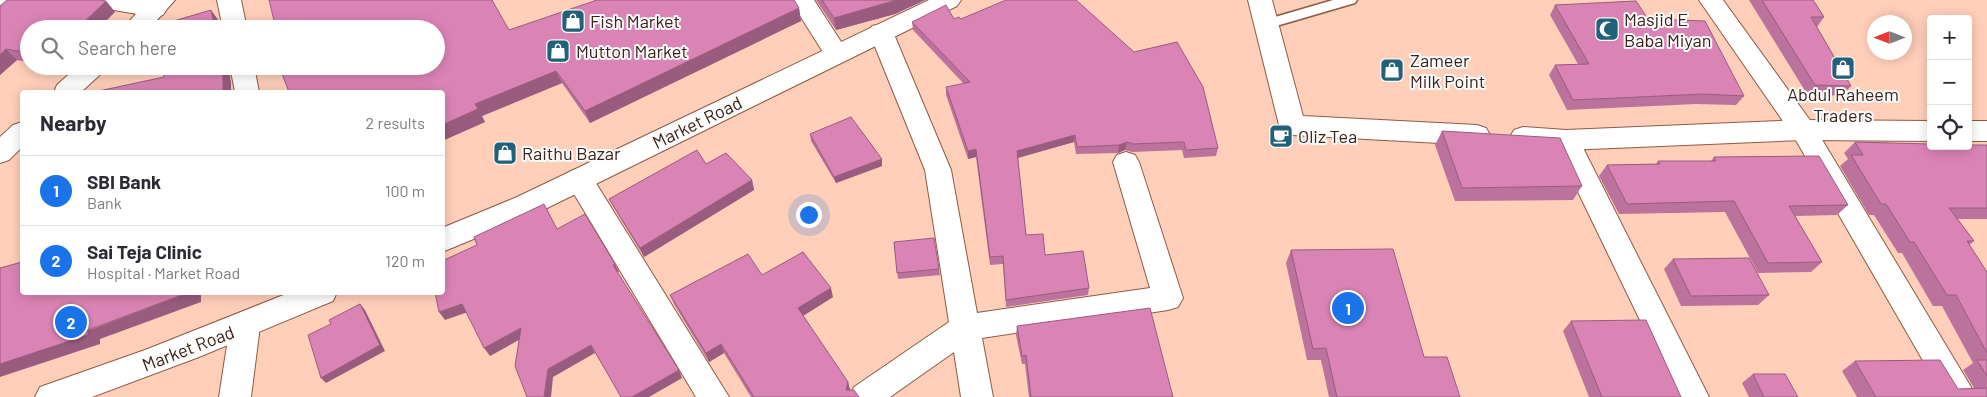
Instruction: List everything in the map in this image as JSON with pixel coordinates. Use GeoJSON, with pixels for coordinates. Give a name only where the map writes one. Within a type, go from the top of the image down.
{"type":"FeatureCollection","features":[{"type":"Feature","properties":{"kind":"main road"},"geometry":{"type":"LineString","coordinates":[[102,0],[159,4]]}},
{"type":"Feature","properties":{"kind":"main road"},"geometry":{"type":"LineString","coordinates":[[229,0],[233,20]]}},
{"type":"Feature","properties":{"kind":"main road"},"geometry":{"type":"LineString","coordinates":[[802,0],[837,54]]}},
{"type":"Feature","properties":{"kind":"main road","name":"Market Road"},"geometry":{"type":"LineString","coordinates":[[445,240],[526,205],[949,0]]}},
{"type":"Feature","properties":{"kind":"main road"},"geometry":{"type":"LineString","coordinates":[[1711,0],[1803,130],[1961,397]]}},
{"type":"Feature","properties":{"kind":"main road"},"geometry":{"type":"LineString","coordinates":[[143,20],[159,4]]}},
{"type":"Feature","properties":{"kind":"main road"},"geometry":{"type":"LineString","coordinates":[[1263,12],[1292,125],[1566,140],[1803,130],[1927,131]]}},
{"type":"Feature","properties":{"kind":"main road"},"geometry":{"type":"LineString","coordinates":[[881,32],[938,170],[977,397]]}},
{"type":"Feature","properties":{"kind":"main road"},"geometry":{"type":"LineString","coordinates":[[68,90],[84,75]]}},
{"type":"Feature","properties":{"kind":"main road"},"geometry":{"type":"LineString","coordinates":[[244,75],[247,90]]}},
{"type":"Feature","properties":{"kind":"main road"},"geometry":{"type":"LineString","coordinates":[[1972,131],[1987,132]]}},
{"type":"Feature","properties":{"kind":"main road"},"geometry":{"type":"LineString","coordinates":[[0,153],[20,134]]}},
{"type":"Feature","properties":{"kind":"main road"},"geometry":{"type":"LineString","coordinates":[[1566,140],[1693,397]]}},
{"type":"Feature","properties":{"kind":"main road"},"geometry":{"type":"LineString","coordinates":[[865,397],[965,328],[1168,298],[1126,162]]}},
{"type":"Feature","properties":{"kind":"main road"},"geometry":{"type":"LineString","coordinates":[[579,179],[713,397]]}},
{"type":"Feature","properties":{"kind":"main road","name":"Market Road"},"geometry":{"type":"LineString","coordinates":[[51,397],[112,377],[245,326],[292,299],[310,295]]}},
{"type":"Feature","properties":{"kind":"main road"},"geometry":{"type":"LineString","coordinates":[[235,397],[245,326]]}},
{"type":"Feature","properties":{"kind":"lane"},"geometry":{"type":"LineString","coordinates":[[1263,12],[1350,0]]}},
{"type":"Feature","properties":{"kind":"building"},"geometry":{"type":"Polygon","coordinates":[[[7,0],[106,1],[86,20],[20,20],[20,51],[6,49],[0,55],[0,6],[7,0]]]}},
{"type":"Feature","properties":{"kind":"building"},"geometry":{"type":"Polygon","coordinates":[[[269,0],[492,0],[509,30],[597,0],[794,0],[799,8],[585,111],[556,71],[475,104],[478,109],[445,124],[445,90],[288,90],[282,75],[445,75],[445,20],[274,20],[269,0]]]}},
{"type":"Feature","properties":{"kind":"building"},"geometry":{"type":"Polygon","coordinates":[[[822,0],[897,0],[834,18],[822,0]]]}},
{"type":"Feature","properties":{"kind":"building"},"geometry":{"type":"Polygon","coordinates":[[[1006,0],[1076,0],[1134,52],[1177,42],[1203,87],[1218,148],[1186,150],[1184,142],[1133,144],[1127,142],[1119,145],[1077,147],[1075,135],[1017,151],[1026,235],[1043,234],[1045,255],[1083,251],[1089,288],[1006,300],[1003,256],[990,257],[976,149],[968,151],[946,87],[970,82],[912,22],[946,5],[954,19],[959,17],[961,19],[1006,0]]]}},
{"type":"Feature","properties":{"kind":"building"},"geometry":{"type":"Polygon","coordinates":[[[1762,0],[1813,0],[1824,17],[1811,17],[1851,86],[1815,85],[1762,0]]]}},
{"type":"Feature","properties":{"kind":"building"},"geometry":{"type":"Polygon","coordinates":[[[1636,1],[1648,19],[1705,21],[1744,96],[1704,94],[1573,100],[1555,65],[1589,64],[1555,5],[1636,1]]]}},
{"type":"Feature","properties":{"kind":"building"},"geometry":{"type":"Polygon","coordinates":[[[211,10],[213,20],[177,20],[211,10]]]}},
{"type":"Feature","properties":{"kind":"building"},"geometry":{"type":"Polygon","coordinates":[[[164,75],[223,75],[223,90],[103,90],[164,77],[164,75]]]}},
{"type":"Feature","properties":{"kind":"building"},"geometry":{"type":"Polygon","coordinates":[[[851,117],[882,159],[834,177],[810,134],[851,117]]]}},
{"type":"Feature","properties":{"kind":"building"},"geometry":{"type":"Polygon","coordinates":[[[1442,131],[1560,138],[1582,186],[1462,188],[1442,131]]]}},
{"type":"Feature","properties":{"kind":"building"},"geometry":{"type":"Polygon","coordinates":[[[1855,142],[1927,144],[1927,150],[1972,150],[1972,145],[1987,145],[1987,208],[1949,208],[1974,241],[1967,241],[1987,272],[1987,353],[1956,295],[1947,295],[1914,242],[1910,242],[1886,204],[1881,204],[1851,155],[1863,155],[1855,142]]]}},
{"type":"Feature","properties":{"kind":"building"},"geometry":{"type":"Polygon","coordinates":[[[697,150],[706,164],[726,153],[752,180],[640,248],[609,199],[697,150]]]}},
{"type":"Feature","properties":{"kind":"building"},"geometry":{"type":"Polygon","coordinates":[[[1819,156],[1848,205],[1789,206],[1822,262],[1768,263],[1734,201],[1627,204],[1607,165],[1660,164],[1658,161],[1716,161],[1714,157],[1819,156]]]}},
{"type":"Feature","properties":{"kind":"building"},"geometry":{"type":"Polygon","coordinates":[[[544,204],[557,229],[585,214],[615,264],[613,265],[679,370],[632,397],[621,397],[591,345],[548,369],[544,397],[527,397],[515,366],[521,328],[484,348],[462,304],[439,312],[436,295],[445,295],[445,260],[477,245],[474,237],[544,204]]]}},
{"type":"Feature","properties":{"kind":"building"},"geometry":{"type":"Polygon","coordinates":[[[934,238],[939,269],[897,273],[894,242],[934,238]]]}},
{"type":"Feature","properties":{"kind":"building"},"geometry":{"type":"Polygon","coordinates":[[[1393,249],[1424,357],[1447,357],[1460,397],[1337,397],[1326,348],[1313,349],[1291,250],[1393,249]]]}},
{"type":"Feature","properties":{"kind":"building"},"geometry":{"type":"Polygon","coordinates":[[[803,252],[831,288],[798,308],[848,382],[846,390],[854,390],[859,397],[754,397],[721,344],[706,353],[670,295],[748,254],[762,275],[803,252]]]}},
{"type":"Feature","properties":{"kind":"building"},"geometry":{"type":"Polygon","coordinates":[[[1749,258],[1769,295],[1691,296],[1673,259],[1749,258]]]}},
{"type":"Feature","properties":{"kind":"building"},"geometry":{"type":"Polygon","coordinates":[[[20,263],[20,295],[182,295],[88,330],[88,335],[0,364],[0,268],[20,263]]]}},
{"type":"Feature","properties":{"kind":"building"},"geometry":{"type":"Polygon","coordinates":[[[360,304],[380,345],[321,378],[308,335],[331,324],[329,320],[360,304]]]}},
{"type":"Feature","properties":{"kind":"building"},"geometry":{"type":"Polygon","coordinates":[[[1150,308],[1173,397],[1031,397],[1026,355],[1022,356],[1017,326],[1150,308]]]}},
{"type":"Feature","properties":{"kind":"building"},"geometry":{"type":"Polygon","coordinates":[[[1646,320],[1681,397],[1602,397],[1571,321],[1646,320]]]}},
{"type":"Feature","properties":{"kind":"building"},"geometry":{"type":"Polygon","coordinates":[[[1940,360],[1958,389],[1987,388],[1987,397],[1876,397],[1855,361],[1940,360]]]}},
{"type":"Feature","properties":{"kind":"building"},"geometry":{"type":"Polygon","coordinates":[[[1977,360],[1987,360],[1987,376],[1977,360]]]}},
{"type":"Feature","properties":{"kind":"building"},"geometry":{"type":"Polygon","coordinates":[[[1753,374],[1785,374],[1798,397],[1764,397],[1753,374]]]}},
{"type":"Feature","properties":{"kind":"place","name":"Fish Market"},"geometry":{"type":"Point","coordinates":[573,21]}},
{"type":"Feature","properties":{"kind":"place","name":"Masjid E Baba Miyan"},"geometry":{"type":"Point","coordinates":[1607,29]}},
{"type":"Feature","properties":{"kind":"place","name":"Mutton Market"},"geometry":{"type":"Point","coordinates":[558,51]}},
{"type":"Feature","properties":{"kind":"place","name":"Abdul Raheem Traders"},"geometry":{"type":"Point","coordinates":[1843,68]}},
{"type":"Feature","properties":{"kind":"place","name":"Zameer Milk Point"},"geometry":{"type":"Point","coordinates":[1392,70]}},
{"type":"Feature","properties":{"kind":"place","name":"Oliz Tea"},"geometry":{"type":"Point","coordinates":[1281,136]}},
{"type":"Feature","properties":{"kind":"place","name":"Raithu Bazar"},"geometry":{"type":"Point","coordinates":[505,153]}},
{"type":"Feature","properties":{"kind":"place","name":"SBI Bank"},"geometry":{"type":"Point","coordinates":[1348,308]}},
{"type":"Feature","properties":{"kind":"place","name":"Sai Teja Clinic"},"geometry":{"type":"Point","coordinates":[71,322]}}]}
